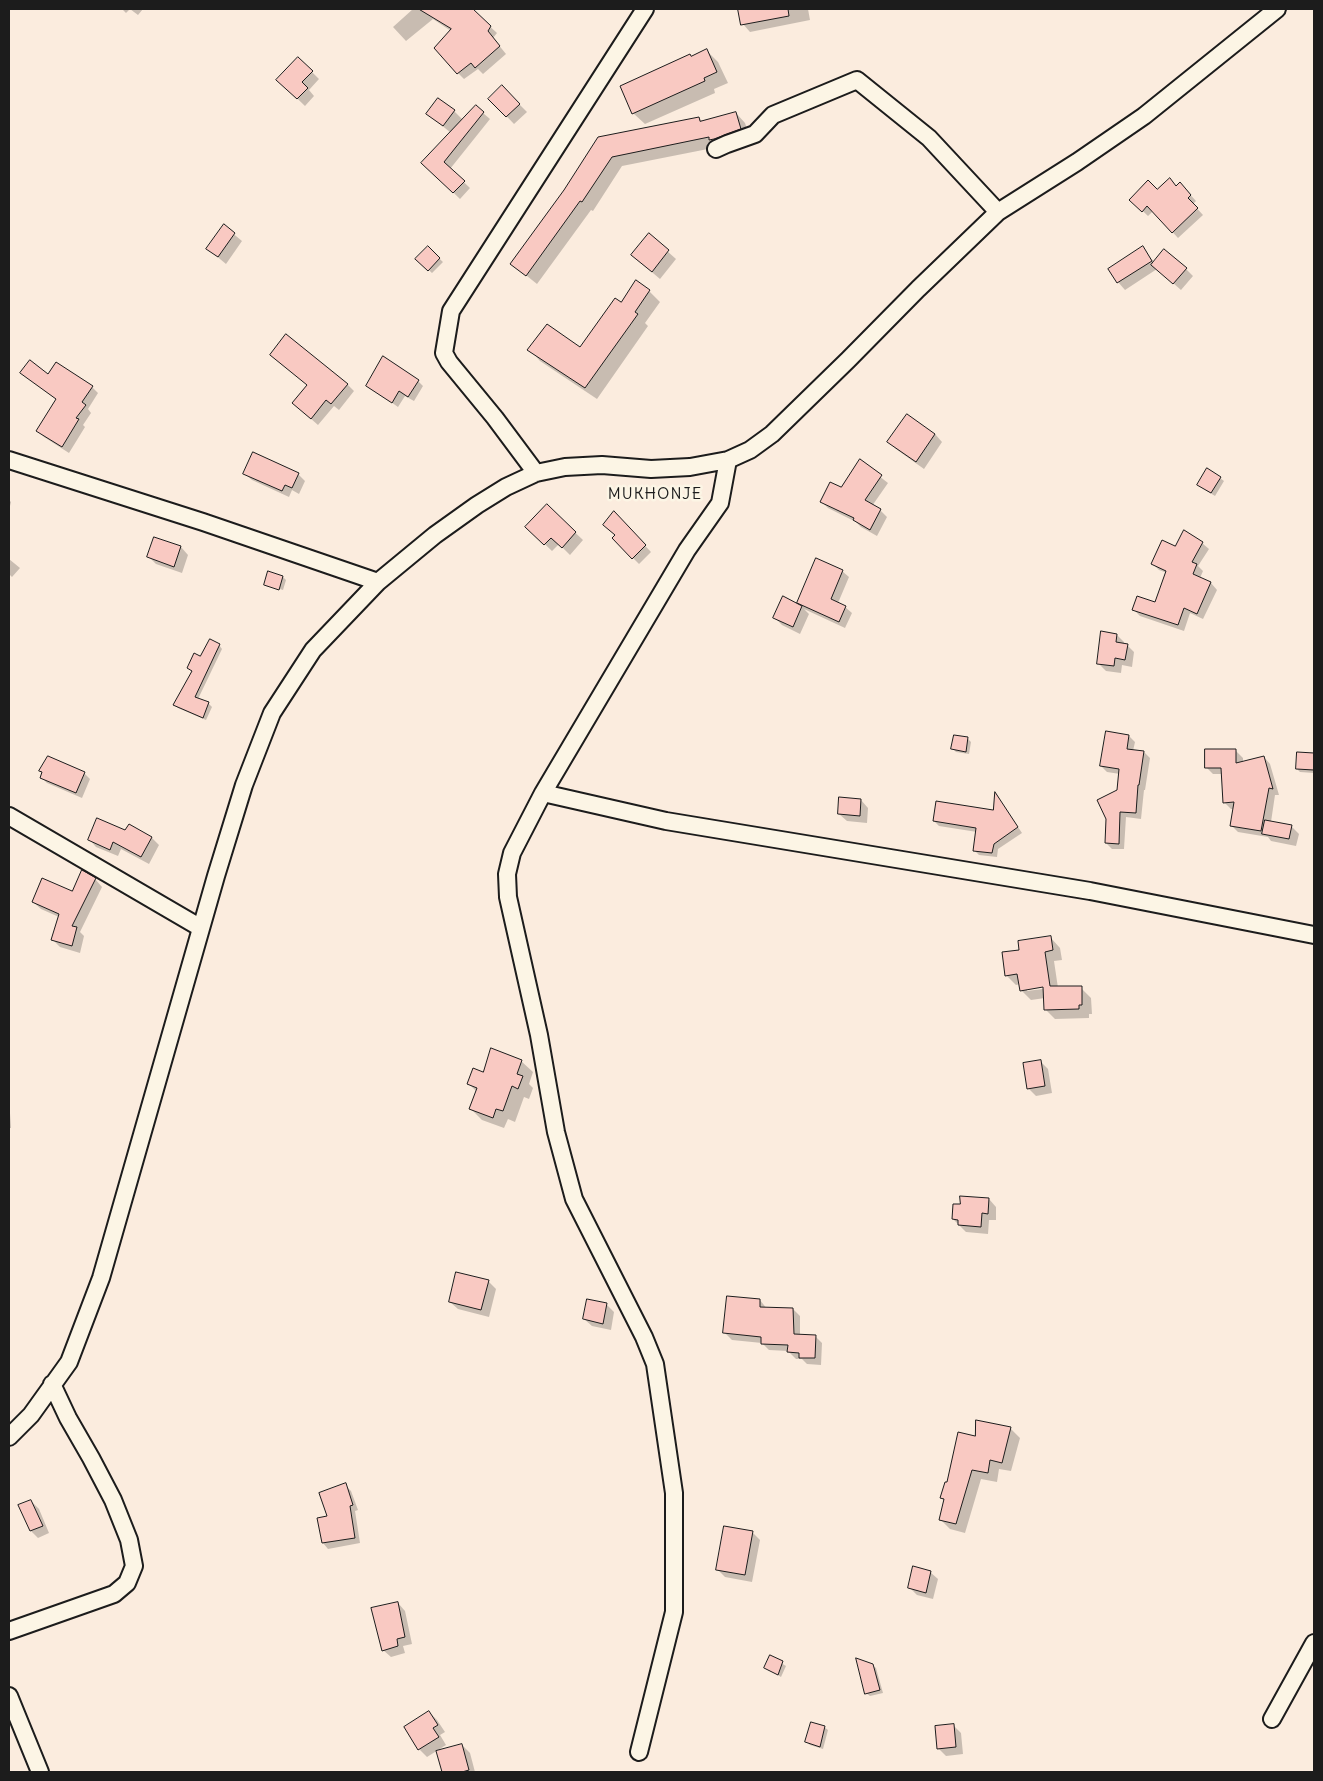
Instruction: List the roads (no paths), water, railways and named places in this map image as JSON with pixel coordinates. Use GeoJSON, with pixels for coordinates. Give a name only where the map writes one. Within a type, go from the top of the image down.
{"type":"FeatureCollection","features":[{"type":"Feature","properties":{"kind":"street"},"geometry":{"type":"LineString","coordinates":[[536,473],[496,418],[444,353],[451,311],[645,9]]}},
{"type":"Feature","properties":{"kind":"street"},"geometry":{"type":"LineString","coordinates":[[9,1438],[31,1415],[69,1362],[101,1278],[244,785],[272,713],[313,650],[378,582],[435,535],[506,487],[536,473],[566,467],[602,465],[651,469],[690,467],[728,460],[750,450],[772,434],[918,288],[998,212],[1077,162],[1144,116],[1277,9]]}},
{"type":"Feature","properties":{"kind":"street"},"geometry":{"type":"LineString","coordinates":[[716,149],[755,134],[773,115],[858,80],[929,138],[998,212]]}},
{"type":"Feature","properties":{"kind":"street"},"geometry":{"type":"LineString","coordinates":[[9,460],[204,522],[378,582]]}},
{"type":"Feature","properties":{"kind":"street"},"geometry":{"type":"LineString","coordinates":[[639,1752],[674,1612],[674,1493],[654,1364],[644,1337],[574,1199],[556,1132],[539,1035],[508,897],[508,874],[512,853],[543,793],[687,550],[720,503],[728,460]]}},
{"type":"Feature","properties":{"kind":"street"},"geometry":{"type":"LineString","coordinates":[[543,793],[666,821],[1090,891],[1314,935]]}},
{"type":"Feature","properties":{"kind":"street"},"geometry":{"type":"LineString","coordinates":[[9,816],[201,928]]}},
{"type":"Feature","properties":{"kind":"street"},"geometry":{"type":"LineString","coordinates":[[9,1631],[114,1594],[127,1583],[134,1566],[129,1540],[113,1500],[68,1418],[52,1384]]}},
{"type":"Feature","properties":{"kind":"street"},"geometry":{"type":"LineString","coordinates":[[1272,1719],[1314,1643]]}},
{"type":"Feature","properties":{"kind":"street"},"geometry":{"type":"LineString","coordinates":[[9,1696],[40,1772]]}},
{"type":"Feature","properties":{"kind":"district","name":"MUKHONJE"},"geometry":{"type":"Point","coordinates":[655,494]}}]}
